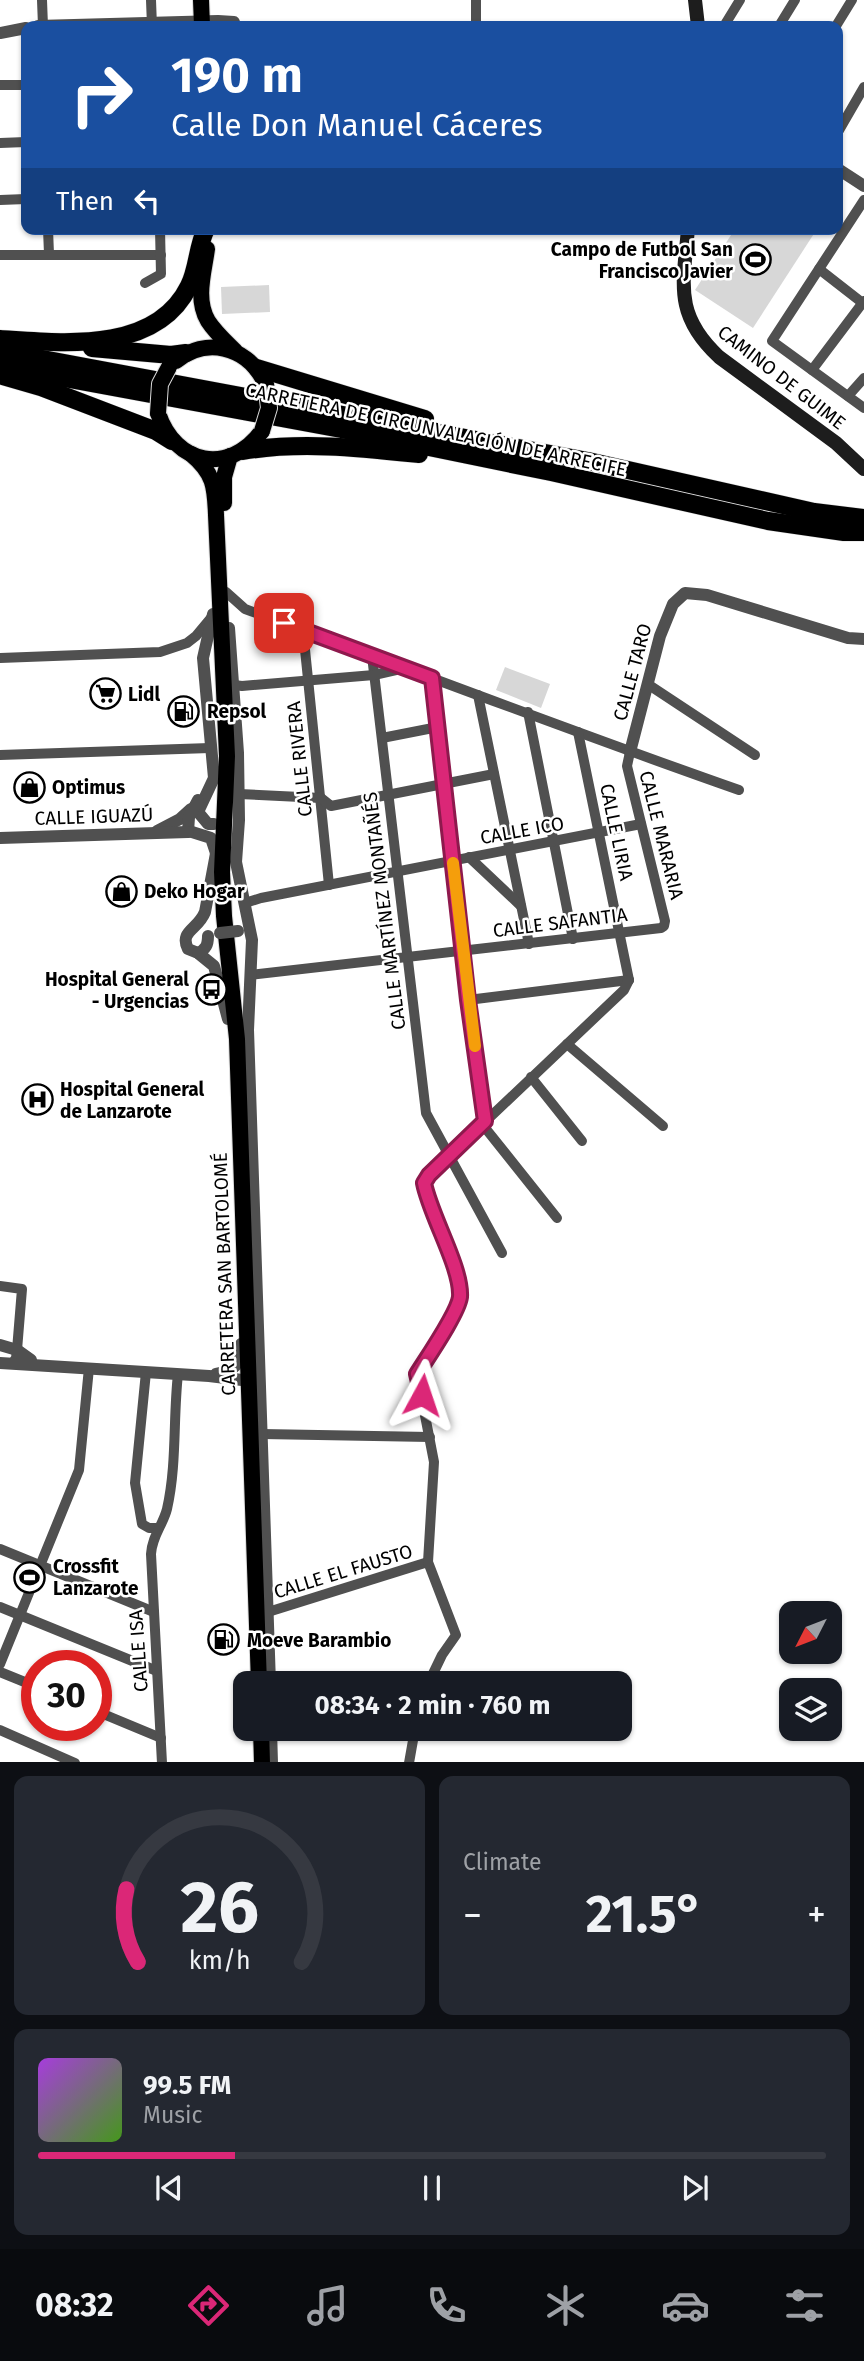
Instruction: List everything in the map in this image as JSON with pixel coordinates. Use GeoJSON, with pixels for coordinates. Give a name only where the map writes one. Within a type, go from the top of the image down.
{"type":"FeatureCollection","features":[{"type":"Feature","properties":{"kind":"highway"},"geometry":{"type":"LineString","coordinates":[[46,342],[115,338],[140,330],[161,318],[172,309],[190,285],[205,235]]}},
{"type":"Feature","properties":{"kind":"highway"},"geometry":{"type":"LineString","coordinates":[[0,339],[171,355],[192,351]]}},
{"type":"Feature","properties":{"kind":"highway","name":"CARRETERA DE CIRCUNVALACIÓN DE ARRECIFE"},"geometry":{"type":"LineString","coordinates":[[0,351],[588,461],[699,496]]}},
{"type":"Feature","properties":{"kind":"highway","name":"CARRETERA DE CIRCUNVALACIÓN DE ARRECIFE"},"geometry":{"type":"LineString","coordinates":[[0,366],[341,429],[551,472],[727,502],[864,518]]}},
{"type":"Feature","properties":{"kind":"highway"},"geometry":{"type":"LineString","coordinates":[[257,368],[410,415],[549,448],[588,461]]}},
{"type":"Feature","properties":{"kind":"highway"},"geometry":{"type":"LineString","coordinates":[[0,375],[41,387],[156,431],[172,441]]}},
{"type":"Feature","properties":{"kind":"highway"},"geometry":{"type":"LineString","coordinates":[[236,454],[264,447],[304,446],[415,454],[551,472]]}},
{"type":"Feature","properties":{"kind":"highway","name":"CARRETERA DE CIRCUNVALACIÓN DE ARRECIFE"},"geometry":{"type":"LineString","coordinates":[[727,502],[768,521],[844,532],[864,532]]}},
{"type":"Feature","properties":{"kind":"main road"},"geometry":{"type":"LineString","coordinates":[[201,0],[202,21]]}},
{"type":"Feature","properties":{"kind":"main road"},"geometry":{"type":"LineString","coordinates":[[695,0],[697,21]]}},
{"type":"Feature","properties":{"kind":"main road"},"geometry":{"type":"LineString","coordinates":[[206,235],[201,285],[208,321],[234,351],[257,368],[266,384],[269,408],[262,430],[254,442],[236,454],[217,459],[191,454],[172,441],[163,428],[158,412],[160,384],[169,367],[192,351],[216,347],[234,351]]}},
{"type":"Feature","properties":{"kind":"main road","name":"CAMINO DE GUIME"},"geometry":{"type":"LineString","coordinates":[[687,235],[682,290],[686,309],[701,338],[719,357],[836,443],[864,469]]}},
{"type":"Feature","properties":{"kind":"main road"},"geometry":{"type":"LineString","coordinates":[[192,351],[208,321]]}},
{"type":"Feature","properties":{"kind":"main road","name":"CARRETERA SAN BARTOLOMÉ"},"geometry":{"type":"LineString","coordinates":[[191,454],[204,464],[213,481],[218,552],[229,628],[228,914],[241,1039],[262,1671]]}},
{"type":"Feature","properties":{"kind":"main road","name":"CARRETERA SAN BARTOLOMÉ"},"geometry":{"type":"LineString","coordinates":[[236,454],[224,477],[221,654],[224,667],[227,756],[222,872],[237,1039],[261,1671]]}},
{"type":"Feature","properties":{"kind":"main road"},"geometry":{"type":"LineString","coordinates":[[214,614],[224,591]]}},
{"type":"Feature","properties":{"kind":"main road"},"geometry":{"type":"LineString","coordinates":[[254,1528],[251,1590],[258,1641]]}},
{"type":"Feature","properties":{"kind":"main road"},"geometry":{"type":"LineString","coordinates":[[263,1741],[264,1762]]}},
{"type":"Feature","properties":{"kind":"street"},"geometry":{"type":"LineString","coordinates":[[41,21],[42,0]]}},
{"type":"Feature","properties":{"kind":"street"},"geometry":{"type":"LineString","coordinates":[[151,0],[152,21]]}},
{"type":"Feature","properties":{"kind":"street"},"geometry":{"type":"LineString","coordinates":[[476,0],[477,21]]}},
{"type":"Feature","properties":{"kind":"street"},"geometry":{"type":"LineString","coordinates":[[727,21],[740,0]]}},
{"type":"Feature","properties":{"kind":"street"},"geometry":{"type":"LineString","coordinates":[[782,21],[795,0]]}},
{"type":"Feature","properties":{"kind":"street"},"geometry":{"type":"LineString","coordinates":[[839,21],[852,0]]}},
{"type":"Feature","properties":{"kind":"street"},"geometry":{"type":"LineString","coordinates":[[0,33],[21,29]]}},
{"type":"Feature","properties":{"kind":"street"},"geometry":{"type":"LineString","coordinates":[[0,85],[21,85]]}},
{"type":"Feature","properties":{"kind":"street"},"geometry":{"type":"LineString","coordinates":[[843,123],[864,87]]}},
{"type":"Feature","properties":{"kind":"street"},"geometry":{"type":"LineString","coordinates":[[0,143],[21,142]]}},
{"type":"Feature","properties":{"kind":"street"},"geometry":{"type":"LineString","coordinates":[[843,172],[864,186]]}},
{"type":"Feature","properties":{"kind":"street"},"geometry":{"type":"LineString","coordinates":[[0,200],[21,199]]}},
{"type":"Feature","properties":{"kind":"street"},"geometry":{"type":"LineString","coordinates":[[843,233],[864,200]]}},
{"type":"Feature","properties":{"kind":"street"},"geometry":{"type":"LineString","coordinates":[[48,235],[49,254]]}},
{"type":"Feature","properties":{"kind":"street"},"geometry":{"type":"LineString","coordinates":[[145,283],[161,274],[160,235]]}},
{"type":"Feature","properties":{"kind":"street"},"geometry":{"type":"LineString","coordinates":[[842,235],[772,341],[864,408]]}},
{"type":"Feature","properties":{"kind":"street"},"geometry":{"type":"LineString","coordinates":[[0,255],[161,255]]}},
{"type":"Feature","properties":{"kind":"street"},"geometry":{"type":"LineString","coordinates":[[812,370],[864,303],[819,270]]}},
{"type":"Feature","properties":{"kind":"street"},"geometry":{"type":"LineString","coordinates":[[848,396],[864,378]]}},
{"type":"Feature","properties":{"kind":"street"},"geometry":{"type":"LineString","coordinates":[[224,591],[245,609],[738,790]]}},
{"type":"Feature","properties":{"kind":"street","name":"CALLE TARO"},"geometry":{"type":"LineString","coordinates":[[630,752],[660,636],[673,604],[685,593],[707,595],[848,638]]}},
{"type":"Feature","properties":{"kind":"street"},"geometry":{"type":"LineString","coordinates":[[0,659],[160,652],[187,643],[202,630],[214,614]]}},
{"type":"Feature","properties":{"kind":"street"},"geometry":{"type":"LineString","coordinates":[[214,614],[203,658],[214,778],[196,810],[190,832],[211,838],[216,853]]}},
{"type":"Feature","properties":{"kind":"street"},"geometry":{"type":"LineString","coordinates":[[229,628],[239,794],[321,798],[331,806],[494,774]]}},
{"type":"Feature","properties":{"kind":"street","name":"CALLE RIVERA"},"geometry":{"type":"LineString","coordinates":[[303,630],[329,885]]}},
{"type":"Feature","properties":{"kind":"street"},"geometry":{"type":"LineString","coordinates":[[848,638],[864,639]]}},
{"type":"Feature","properties":{"kind":"street"},"geometry":{"type":"LineString","coordinates":[[848,638],[864,651]]}},
{"type":"Feature","properties":{"kind":"street","name":"CARRETERA SAN BARTOLOMÉ"},"geometry":{"type":"LineString","coordinates":[[194,929],[205,912],[216,853],[221,654]]}},
{"type":"Feature","properties":{"kind":"street","name":"CALLE MARTÍNEZ MONTAÑÉS"},"geometry":{"type":"LineString","coordinates":[[372,656],[426,1114],[502,1253]]}},
{"type":"Feature","properties":{"kind":"street"},"geometry":{"type":"LineString","coordinates":[[234,685],[391,673],[396,670],[397,665]]}},
{"type":"Feature","properties":{"kind":"street"},"geometry":{"type":"LineString","coordinates":[[432,678],[484,1122],[557,1218]]}},
{"type":"Feature","properties":{"kind":"street"},"geometry":{"type":"LineString","coordinates":[[649,685],[755,755]]}},
{"type":"Feature","properties":{"kind":"street"},"geometry":{"type":"LineString","coordinates":[[478,695],[529,944]]}},
{"type":"Feature","properties":{"kind":"street"},"geometry":{"type":"LineString","coordinates":[[528,712],[573,939]]}},
{"type":"Feature","properties":{"kind":"street"},"geometry":{"type":"LineString","coordinates":[[382,737],[438,727]]}},
{"type":"Feature","properties":{"kind":"street","name":"CALLE LIRIA"},"geometry":{"type":"LineString","coordinates":[[578,732],[629,980]]}},
{"type":"Feature","properties":{"kind":"street"},"geometry":{"type":"LineString","coordinates":[[0,755],[210,752]]}},
{"type":"Feature","properties":{"kind":"street","name":"CALLE MARARIA"},"geometry":{"type":"LineString","coordinates":[[630,752],[627,766],[664,926]]}},
{"type":"Feature","properties":{"kind":"street","name":"CARRETERA SAN BARTOLOMÉ"},"geometry":{"type":"LineString","coordinates":[[239,794],[236,862],[244,903],[244,930],[252,940],[248,1044],[270,1671]]}},
{"type":"Feature","properties":{"kind":"street"},"geometry":{"type":"LineString","coordinates":[[196,810],[208,824],[217,820]]}},
{"type":"Feature","properties":{"kind":"street"},"geometry":{"type":"LineString","coordinates":[[153,833],[196,810]]}},
{"type":"Feature","properties":{"kind":"street","name":"CALLE IGUAZÚ"},"geometry":{"type":"LineString","coordinates":[[0,838],[190,832],[217,820]]}},
{"type":"Feature","properties":{"kind":"street","name":"CALLE ICO"},"geometry":{"type":"LineString","coordinates":[[244,903],[641,824]]}},
{"type":"Feature","properties":{"kind":"street"},"geometry":{"type":"LineString","coordinates":[[469,857],[521,906]]}},
{"type":"Feature","properties":{"kind":"street","name":"CALLE SAFANTIA"},"geometry":{"type":"LineString","coordinates":[[250,975],[573,939],[664,926]]}},
{"type":"Feature","properties":{"kind":"street"},"geometry":{"type":"LineString","coordinates":[[214,935],[205,950],[198,953],[188,949],[184,942],[189,931],[194,929],[214,935],[244,930]]}},
{"type":"Feature","properties":{"kind":"street","name":"CARRETERA SAN BARTOLOMÉ"},"geometry":{"type":"LineString","coordinates":[[198,953],[215,966],[224,998],[230,1041],[253,1671]]}},
{"type":"Feature","properties":{"kind":"street"},"geometry":{"type":"LineString","coordinates":[[468,1000],[629,980]]}},
{"type":"Feature","properties":{"kind":"street"},"geometry":{"type":"LineString","coordinates":[[434,1671],[456,1635],[428,1562],[433,1462],[417,1374],[460,1297],[455,1272],[424,1183],[429,1175],[624,990],[629,980]]}},
{"type":"Feature","properties":{"kind":"street"},"geometry":{"type":"LineString","coordinates":[[567,1044],[663,1126]]}},
{"type":"Feature","properties":{"kind":"street"},"geometry":{"type":"LineString","coordinates":[[531,1077],[582,1141]]}},
{"type":"Feature","properties":{"kind":"street"},"geometry":{"type":"LineString","coordinates":[[0,1286],[22,1289],[16,1358],[6,1363]]}},
{"type":"Feature","properties":{"kind":"street"},"geometry":{"type":"LineString","coordinates":[[209,1376],[233,1369],[238,1364],[241,1344]]}},
{"type":"Feature","properties":{"kind":"street"},"geometry":{"type":"LineString","coordinates":[[0,1345],[17,1350],[31,1360],[54,1365]]}},
{"type":"Feature","properties":{"kind":"street"},"geometry":{"type":"LineString","coordinates":[[6,1363],[242,1380]]}},
{"type":"Feature","properties":{"kind":"street"},"geometry":{"type":"LineString","coordinates":[[0,1664],[79,1470],[89,1368]]}},
{"type":"Feature","properties":{"kind":"street"},"geometry":{"type":"LineString","coordinates":[[146,1372],[135,1483],[142,1524],[149,1528],[158,1528]]}},
{"type":"Feature","properties":{"kind":"street","name":"CALLE ISA"},"geometry":{"type":"LineString","coordinates":[[162,1762],[152,1542],[167,1510],[178,1374]]}},
{"type":"Feature","properties":{"kind":"street"},"geometry":{"type":"LineString","coordinates":[[262,1434],[430,1437]]}},
{"type":"Feature","properties":{"kind":"street"},"geometry":{"type":"LineString","coordinates":[[0,1549],[154,1612]]}},
{"type":"Feature","properties":{"kind":"street","name":"CALLE EL FAUSTO"},"geometry":{"type":"LineString","coordinates":[[268,1612],[428,1562]]}},
{"type":"Feature","properties":{"kind":"street"},"geometry":{"type":"LineString","coordinates":[[0,1607],[158,1671]]}},
{"type":"Feature","properties":{"kind":"street"},"geometry":{"type":"LineString","coordinates":[[0,1672],[21,1681]]}},
{"type":"Feature","properties":{"kind":"street"},"geometry":{"type":"LineString","coordinates":[[112,1718],[161,1738]]}},
{"type":"Feature","properties":{"kind":"street"},"geometry":{"type":"LineString","coordinates":[[0,1730],[75,1762]]}},
{"type":"Feature","properties":{"kind":"street"},"geometry":{"type":"LineString","coordinates":[[254,1741],[255,1762]]}},
{"type":"Feature","properties":{"kind":"street"},"geometry":{"type":"LineString","coordinates":[[271,1741],[272,1762]]}},
{"type":"Feature","properties":{"kind":"street"},"geometry":{"type":"LineString","coordinates":[[409,1762],[413,1741]]}},
{"type":"Feature","properties":{"kind":"shaded area","name":"Campo de Futbol San Francisco Javier"},"geometry":{"type":"Polygon","coordinates":[[[731,235],[813,235],[753,328],[695,290],[731,235]]]}},
{"type":"Feature","properties":{"kind":"shaded area"},"geometry":{"type":"Polygon","coordinates":[[[269,285],[270,312],[222,314],[221,287],[269,285]]]}},
{"type":"Feature","properties":{"kind":"shaded area"},"geometry":{"type":"Polygon","coordinates":[[[505,667],[550,684],[541,708],[496,690],[505,667]]]}},
{"type":"Feature","properties":{"kind":"slow traffic"},"geometry":{"type":"LineString","coordinates":[[453,863],[475,1046]]}},
{"type":"Feature","properties":{"kind":"place","name":"Campo de Futbol San Francisco Javier"},"geometry":{"type":"Point","coordinates":[756,260]}},
{"type":"Feature","properties":{"kind":"place","name":"Lidl"},"geometry":{"type":"Point","coordinates":[105,694]}},
{"type":"Feature","properties":{"kind":"place","name":"Repsol"},"geometry":{"type":"Point","coordinates":[184,711]}},
{"type":"Feature","properties":{"kind":"place","name":"Optimus"},"geometry":{"type":"Point","coordinates":[29,787]}},
{"type":"Feature","properties":{"kind":"place","name":"Deko Hogar"},"geometry":{"type":"Point","coordinates":[121,891]}},
{"type":"Feature","properties":{"kind":"place","name":"Hospital General - Urgencias"},"geometry":{"type":"Point","coordinates":[212,990]}},
{"type":"Feature","properties":{"kind":"place","name":"Hospital General de Lanzarote"},"geometry":{"type":"Point","coordinates":[37,1100]}},
{"type":"Feature","properties":{"kind":"place","name":"Crossfit Lanzarote"},"geometry":{"type":"Point","coordinates":[30,1577]}},
{"type":"Feature","properties":{"kind":"place","name":"Moeve Barambio"},"geometry":{"type":"Point","coordinates":[224,1640]}},
{"type":"Feature","properties":{"kind":"route"},"geometry":{"type":"LineString","coordinates":[[284,623],[432,678],[468,1000],[485,1121],[424,1183],[455,1272],[460,1297],[417,1374],[422,1395]]}}]}
